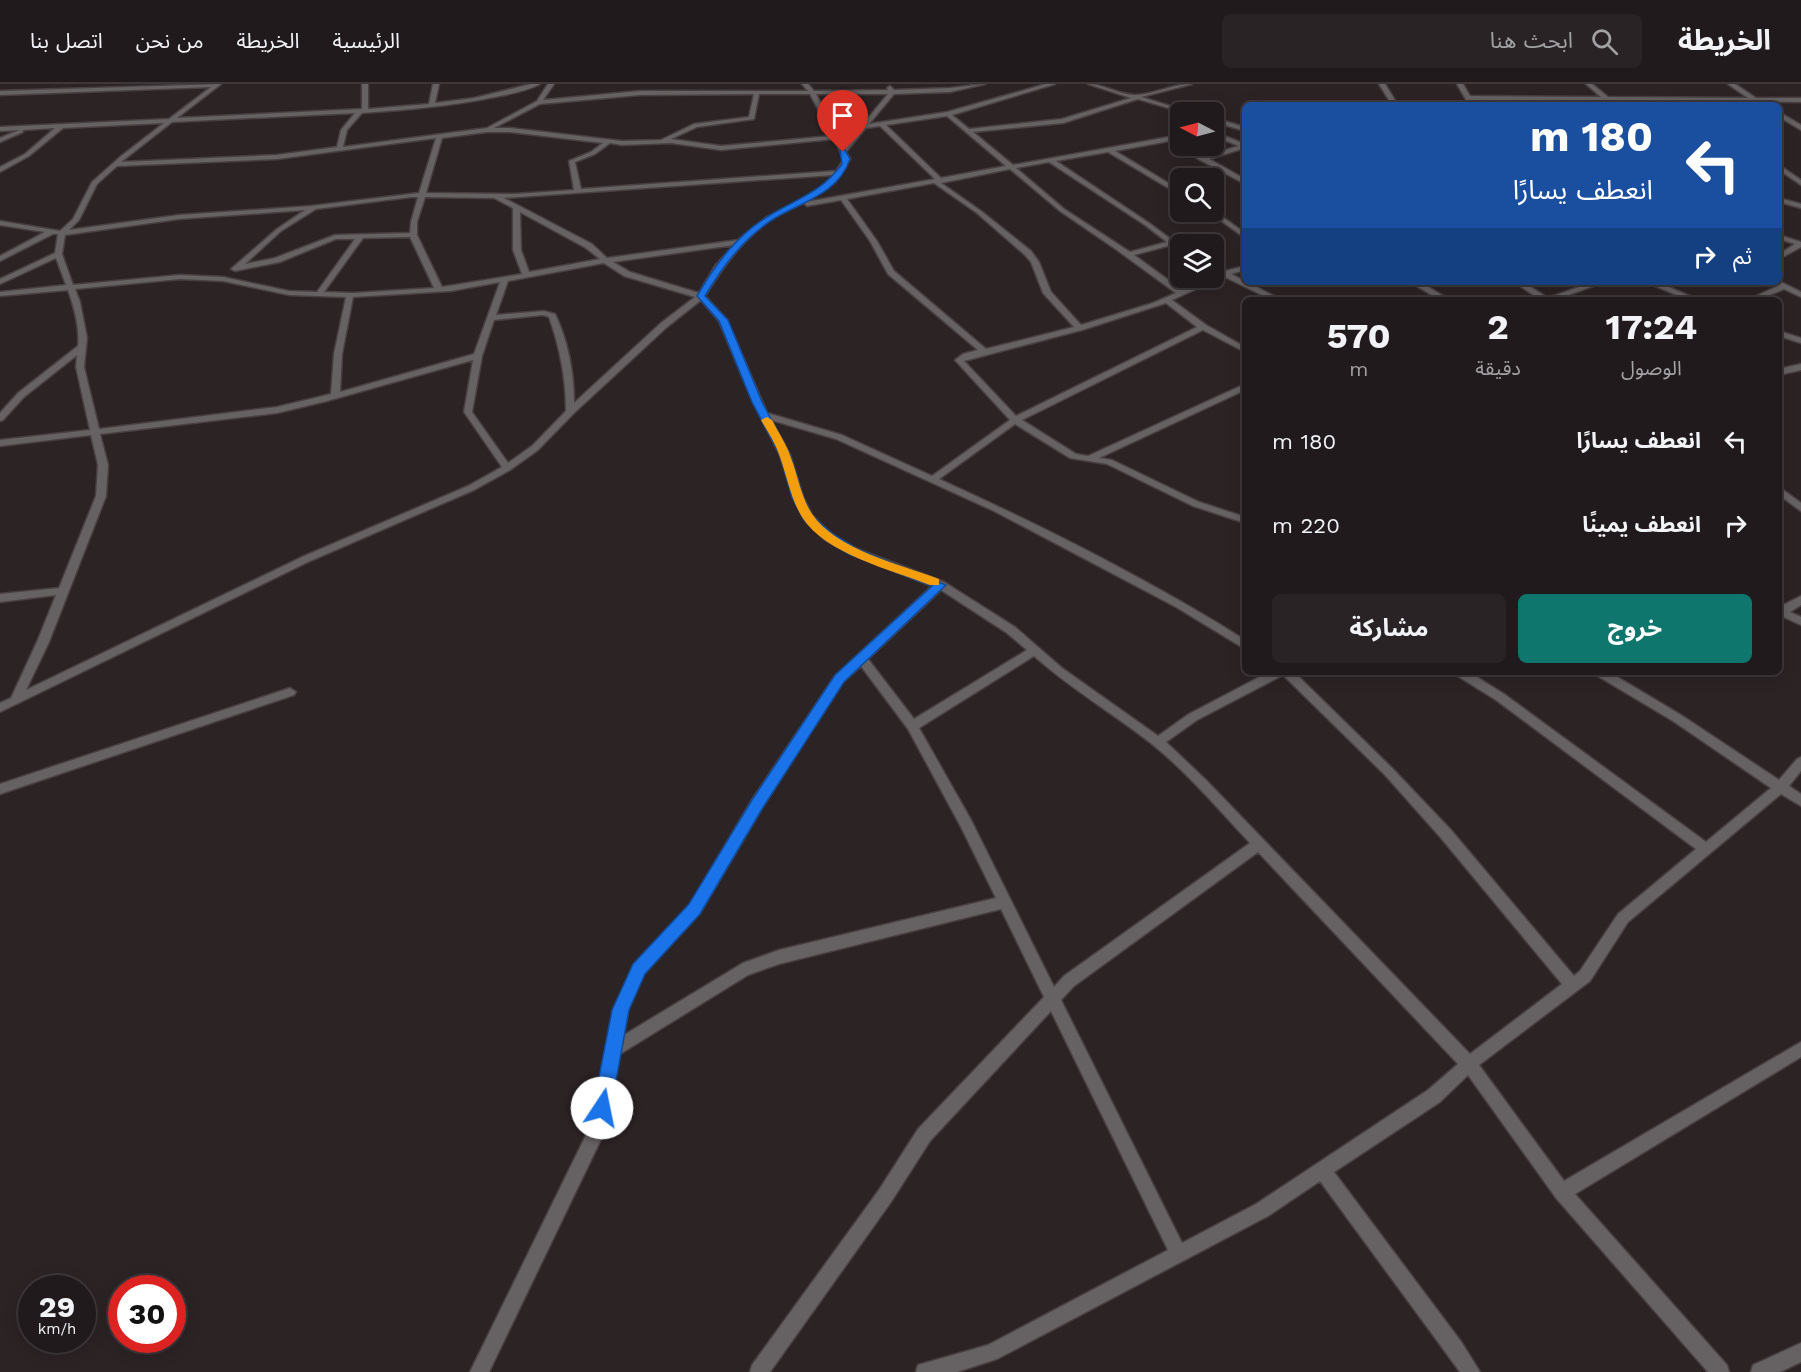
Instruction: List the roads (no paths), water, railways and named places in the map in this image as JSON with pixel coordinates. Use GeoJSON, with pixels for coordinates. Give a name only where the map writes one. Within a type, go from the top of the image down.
{"type":"FeatureCollection","features":[{"type":"Feature","properties":{"kind":"street"},"geometry":{"type":"LineString","coordinates":[[116,89],[122,84]]}},
{"type":"Feature","properties":{"kind":"street"},"geometry":{"type":"LineString","coordinates":[[340,147],[344,130],[362,110],[364,84]]}},
{"type":"Feature","properties":{"kind":"street"},"geometry":{"type":"LineString","coordinates":[[432,104],[436,84]]}},
{"type":"Feature","properties":{"kind":"street"},"geometry":{"type":"LineString","coordinates":[[0,129],[362,110],[432,104],[505,94],[537,84]]}},
{"type":"Feature","properties":{"kind":"street"},"geometry":{"type":"LineString","coordinates":[[538,102],[551,84]]}},
{"type":"Feature","properties":{"kind":"street"},"geometry":{"type":"LineString","coordinates":[[0,708],[306,559],[471,488],[507,468],[535,448],[664,324],[701,296],[718,268],[740,242],[769,218],[813,196],[832,182],[847,159],[812,92],[805,84]]}},
{"type":"Feature","properties":{"kind":"street"},"geometry":{"type":"LineString","coordinates":[[887,84],[892,92]]}},
{"type":"Feature","properties":{"kind":"street"},"geometry":{"type":"LineString","coordinates":[[487,130],[538,102],[640,93],[892,92],[951,90],[982,84]]}},
{"type":"Feature","properties":{"kind":"street"},"geometry":{"type":"LineString","coordinates":[[865,126],[948,114],[1052,84]]}},
{"type":"Feature","properties":{"kind":"street"},"geometry":{"type":"LineString","coordinates":[[1091,84],[1170,108]]}},
{"type":"Feature","properties":{"kind":"street"},"geometry":{"type":"LineString","coordinates":[[968,131],[1063,121],[1134,98],[1189,84]]}},
{"type":"Feature","properties":{"kind":"street"},"geometry":{"type":"LineString","coordinates":[[1382,84],[1393,102]]}},
{"type":"Feature","properties":{"kind":"street"},"geometry":{"type":"LineString","coordinates":[[1460,84],[1470,102]]}},
{"type":"Feature","properties":{"kind":"street"},"geometry":{"type":"LineString","coordinates":[[1589,84],[1610,102]]}},
{"type":"Feature","properties":{"kind":"street"},"geometry":{"type":"LineString","coordinates":[[1731,84],[1758,102]]}},
{"type":"Feature","properties":{"kind":"street"},"geometry":{"type":"LineString","coordinates":[[0,93],[218,85]]}},
{"type":"Feature","properties":{"kind":"street"},"geometry":{"type":"LineString","coordinates":[[0,259],[58,232],[76,220],[94,183],[170,120],[218,85]]}},
{"type":"Feature","properties":{"kind":"street"},"geometry":{"type":"LineString","coordinates":[[662,141],[696,125],[752,118],[757,92]]}},
{"type":"Feature","properties":{"kind":"street"},"geometry":{"type":"LineString","coordinates":[[843,152],[892,92]]}},
{"type":"Feature","properties":{"kind":"street"},"geometry":{"type":"LineString","coordinates":[[1468,98],[1801,100]]}},
{"type":"Feature","properties":{"kind":"street"},"geometry":{"type":"LineString","coordinates":[[948,114],[1062,210],[1129,254],[1181,294]]}},
{"type":"Feature","properties":{"kind":"street"},"geometry":{"type":"LineString","coordinates":[[1782,116],[1801,128]]}},
{"type":"Feature","properties":{"kind":"street"},"geometry":{"type":"LineString","coordinates":[[1224,123],[1242,128]]}},
{"type":"Feature","properties":{"kind":"street"},"geometry":{"type":"LineString","coordinates":[[1782,123],[1801,123]]}},
{"type":"Feature","properties":{"kind":"street"},"geometry":{"type":"LineString","coordinates":[[0,170],[27,155],[62,125]]}},
{"type":"Feature","properties":{"kind":"street"},"geometry":{"type":"LineString","coordinates":[[883,125],[939,181],[1028,253],[1035,262],[1047,293],[1079,328]]}},
{"type":"Feature","properties":{"kind":"street"},"geometry":{"type":"LineString","coordinates":[[1224,129],[1236,126]]}},
{"type":"Feature","properties":{"kind":"street"},"geometry":{"type":"LineString","coordinates":[[0,140],[32,127]]}},
{"type":"Feature","properties":{"kind":"street"},"geometry":{"type":"LineString","coordinates":[[115,164],[277,157],[340,147],[487,130],[510,130],[608,142],[662,141],[721,148],[836,137]]}},
{"type":"Feature","properties":{"kind":"street"},"geometry":{"type":"LineString","coordinates":[[439,290],[414,235],[422,195],[440,135]]}},
{"type":"Feature","properties":{"kind":"street"},"geometry":{"type":"LineString","coordinates":[[1224,137],[1242,145]]}},
{"type":"Feature","properties":{"kind":"street"},"geometry":{"type":"LineString","coordinates":[[790,207],[1170,138]]}},
{"type":"Feature","properties":{"kind":"street"},"geometry":{"type":"LineString","coordinates":[[578,192],[572,160],[593,153],[608,142]]}},
{"type":"Feature","properties":{"kind":"street"},"geometry":{"type":"LineString","coordinates":[[1202,159],[1242,147]]}},
{"type":"Feature","properties":{"kind":"street"},"geometry":{"type":"LineString","coordinates":[[1110,150],[1170,187]]}},
{"type":"Feature","properties":{"kind":"street"},"geometry":{"type":"LineString","coordinates":[[1198,156],[1242,180]]}},
{"type":"Feature","properties":{"kind":"street"},"geometry":{"type":"LineString","coordinates":[[1051,161],[1170,242]]}},
{"type":"Feature","properties":{"kind":"street"},"geometry":{"type":"LineString","coordinates":[[1782,169],[1801,183]]}},
{"type":"Feature","properties":{"kind":"street"},"geometry":{"type":"LineString","coordinates":[[0,223],[58,232],[179,217],[316,207],[422,195],[497,197],[838,173]]}},
{"type":"Feature","properties":{"kind":"street"},"geometry":{"type":"LineString","coordinates":[[1790,175],[1801,174]]}},
{"type":"Feature","properties":{"kind":"street"},"geometry":{"type":"LineString","coordinates":[[497,197],[589,246],[606,261],[627,274],[701,296],[723,320],[764,415],[785,455],[798,497],[808,517],[828,537],[853,551],[940,585],[1011,630],[1058,671],[1158,742],[1202,784],[1257,845],[1469,1064],[1562,1192],[1720,1372]]}},
{"type":"Feature","properties":{"kind":"street"},"geometry":{"type":"LineString","coordinates":[[842,197],[873,241],[891,272],[984,351]]}},
{"type":"Feature","properties":{"kind":"street"},"geometry":{"type":"LineString","coordinates":[[1782,201],[1801,206]]}},
{"type":"Feature","properties":{"kind":"street"},"geometry":{"type":"LineString","coordinates":[[223,279],[279,230],[316,207]]}},
{"type":"Feature","properties":{"kind":"street"},"geometry":{"type":"LineString","coordinates":[[516,207],[517,250],[527,276]]}},
{"type":"Feature","properties":{"kind":"street"},"geometry":{"type":"LineString","coordinates":[[1224,221],[1242,234]]}},
{"type":"Feature","properties":{"kind":"street"},"geometry":{"type":"LineString","coordinates":[[15,701],[101,496],[103,465],[80,367],[83,338],[76,302],[58,254],[58,232]]}},
{"type":"Feature","properties":{"kind":"street"},"geometry":{"type":"LineString","coordinates":[[236,268],[277,260],[335,237],[414,235]]}},
{"type":"Feature","properties":{"kind":"street"},"geometry":{"type":"LineString","coordinates":[[319,294],[360,237]]}},
{"type":"Feature","properties":{"kind":"street"},"geometry":{"type":"LineString","coordinates":[[1782,238],[1801,244]]}},
{"type":"Feature","properties":{"kind":"street"},"geometry":{"type":"LineString","coordinates":[[0,294],[46,292],[69,287],[180,277],[223,279],[267,290],[319,294],[350,295],[439,290],[504,281],[606,261],[740,242]]}},
{"type":"Feature","properties":{"kind":"street"},"geometry":{"type":"LineString","coordinates":[[1129,254],[1170,244]]}},
{"type":"Feature","properties":{"kind":"street"},"geometry":{"type":"LineString","coordinates":[[1782,255],[1801,244]]}},
{"type":"Feature","properties":{"kind":"street"},"geometry":{"type":"LineString","coordinates":[[0,282],[58,254]]}},
{"type":"Feature","properties":{"kind":"street"},"geometry":{"type":"LineString","coordinates":[[1224,273],[1242,269]]}},
{"type":"Feature","properties":{"kind":"street"},"geometry":{"type":"LineString","coordinates":[[1224,273],[1242,282]]}},
{"type":"Feature","properties":{"kind":"street"},"geometry":{"type":"LineString","coordinates":[[504,281],[478,356],[468,412],[507,468]]}},
{"type":"Feature","properties":{"kind":"street"},"geometry":{"type":"LineString","coordinates":[[1247,285],[1272,297]]}},
{"type":"Feature","properties":{"kind":"street"},"geometry":{"type":"LineString","coordinates":[[1419,285],[1441,297]]}},
{"type":"Feature","properties":{"kind":"street"},"geometry":{"type":"LineString","coordinates":[[1523,285],[1544,297]]}},
{"type":"Feature","properties":{"kind":"street"},"geometry":{"type":"LineString","coordinates":[[1558,297],[1592,285]]}},
{"type":"Feature","properties":{"kind":"street"},"geometry":{"type":"LineString","coordinates":[[1658,285],[1688,297]]}},
{"type":"Feature","properties":{"kind":"street"},"geometry":{"type":"LineString","coordinates":[[1757,297],[1779,285]]}},
{"type":"Feature","properties":{"kind":"street"},"geometry":{"type":"LineString","coordinates":[[1782,285],[1801,295]]}},
{"type":"Feature","properties":{"kind":"street"},"geometry":{"type":"LineString","coordinates":[[1192,288],[1168,301],[1079,328],[960,358],[959,363],[1015,420],[1073,456],[1109,462],[1196,504],[1242,519]]}},
{"type":"Feature","properties":{"kind":"street"},"geometry":{"type":"LineString","coordinates":[[335,396],[338,354],[350,295]]}},
{"type":"Feature","properties":{"kind":"street"},"geometry":{"type":"LineString","coordinates":[[1168,301],[1203,327],[1242,348]]}},
{"type":"Feature","properties":{"kind":"street"},"geometry":{"type":"LineString","coordinates":[[491,318],[544,313],[552,316],[564,343],[570,412]]}},
{"type":"Feature","properties":{"kind":"street"},"geometry":{"type":"LineString","coordinates":[[933,479],[1015,420],[1203,327]]}},
{"type":"Feature","properties":{"kind":"street"},"geometry":{"type":"LineString","coordinates":[[1782,334],[1801,341]]}},
{"type":"Feature","properties":{"kind":"street"},"geometry":{"type":"LineString","coordinates":[[0,418],[21,395],[81,348]]}},
{"type":"Feature","properties":{"kind":"street"},"geometry":{"type":"LineString","coordinates":[[0,443],[277,410],[478,356]]}},
{"type":"Feature","properties":{"kind":"street"},"geometry":{"type":"LineString","coordinates":[[1782,371],[1801,367]]}},
{"type":"Feature","properties":{"kind":"street"},"geometry":{"type":"LineString","coordinates":[[1089,459],[1242,388]]}},
{"type":"Feature","properties":{"kind":"street"},"geometry":{"type":"LineString","coordinates":[[764,415],[839,437],[933,479],[1180,604],[1242,643]]}},
{"type":"Feature","properties":{"kind":"street"},"geometry":{"type":"LineString","coordinates":[[1782,492],[1801,508]]}},
{"type":"Feature","properties":{"kind":"street"},"geometry":{"type":"LineString","coordinates":[[479,1372],[598,1130],[621,1010],[639,969],[695,909],[757,804],[840,679],[940,585]]}},
{"type":"Feature","properties":{"kind":"street"},"geometry":{"type":"LineString","coordinates":[[0,598],[63,591]]}},
{"type":"Feature","properties":{"kind":"street"},"geometry":{"type":"LineString","coordinates":[[1782,610],[1801,600]]}},
{"type":"Feature","properties":{"kind":"street"},"geometry":{"type":"LineString","coordinates":[[1782,612],[1801,621]]}},
{"type":"Feature","properties":{"kind":"street"},"geometry":{"type":"LineString","coordinates":[[912,726],[1035,650]]}},
{"type":"Feature","properties":{"kind":"street"},"geometry":{"type":"LineString","coordinates":[[861,658],[912,726],[1054,998],[1179,1254]]}},
{"type":"Feature","properties":{"kind":"street"},"geometry":{"type":"LineString","coordinates":[[1158,742],[1193,717],[1273,675]]}},
{"type":"Feature","properties":{"kind":"street"},"geometry":{"type":"LineString","coordinates":[[1290,675],[1403,788],[1573,986]]}},
{"type":"Feature","properties":{"kind":"street"},"geometry":{"type":"LineString","coordinates":[[1465,675],[1500,697],[1707,850]]}},
{"type":"Feature","properties":{"kind":"street"},"geometry":{"type":"LineString","coordinates":[[1605,675],[1782,786],[1801,801]]}},
{"type":"Feature","properties":{"kind":"street"},"geometry":{"type":"LineString","coordinates":[[0,789],[290,692]]}},
{"type":"Feature","properties":{"kind":"street"},"geometry":{"type":"LineString","coordinates":[[925,1372],[991,1353],[1262,1210],[1434,1096],[1469,1064],[1585,976],[1623,918],[1782,786],[1801,762]]}},
{"type":"Feature","properties":{"kind":"street"},"geometry":{"type":"LineString","coordinates":[[759,1372],[885,1196],[924,1135],[1069,981],[1257,845]]}},
{"type":"Feature","properties":{"kind":"street"},"geometry":{"type":"LineString","coordinates":[[613,1050],[743,970],[1005,902]]}},
{"type":"Feature","properties":{"kind":"street"},"geometry":{"type":"LineString","coordinates":[[1562,1192],[1801,1049]]}},
{"type":"Feature","properties":{"kind":"street"},"geometry":{"type":"LineString","coordinates":[[1322,1170],[1471,1372]]}},
{"type":"Feature","properties":{"kind":"street"},"geometry":{"type":"LineString","coordinates":[[1760,1372],[1801,1353]]}}]}
